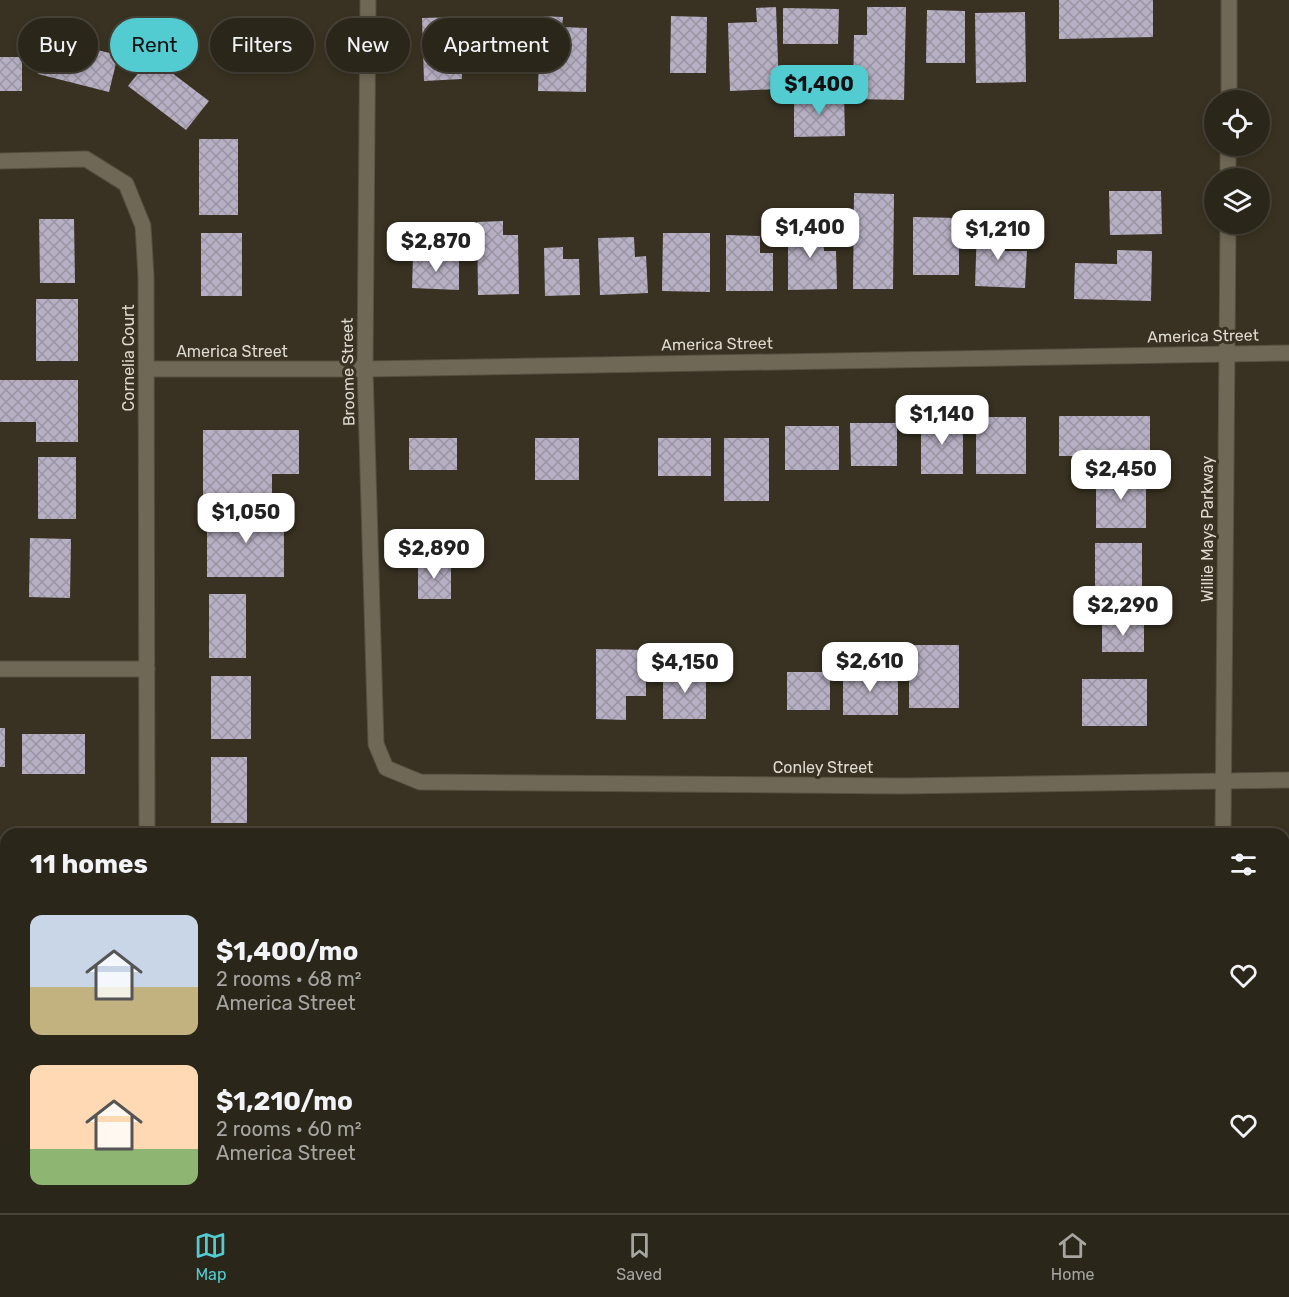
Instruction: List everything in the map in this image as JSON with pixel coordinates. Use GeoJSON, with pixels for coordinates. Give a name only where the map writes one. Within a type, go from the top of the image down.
{"type":"FeatureCollection","features":[{"type":"Feature","properties":{"kind":"street","name":"Broome Street"},"geometry":{"type":"LineString","coordinates":[[368,0],[365,369],[376,744]]}},
{"type":"Feature","properties":{"kind":"street"},"geometry":{"type":"LineString","coordinates":[[1229,0],[1229,90]]}},
{"type":"Feature","properties":{"kind":"street","name":"Cornelia Court"},"geometry":{"type":"LineString","coordinates":[[0,161],[86,159],[126,184],[143,226],[147,369],[147,828]]}},
{"type":"Feature","properties":{"kind":"street","name":"Willie Mays Parkway"},"geometry":{"type":"LineString","coordinates":[[1223,828],[1228,234]]}},
{"type":"Feature","properties":{"kind":"street","name":"America Street"},"geometry":{"type":"LineString","coordinates":[[147,369],[365,369],[1289,353]]}},
{"type":"Feature","properties":{"kind":"street"},"geometry":{"type":"LineString","coordinates":[[0,669],[147,669]]}},
{"type":"Feature","properties":{"kind":"street","name":"Conley Street"},"geometry":{"type":"LineString","coordinates":[[376,744],[386,768],[420,782],[902,786],[1289,780]]}},
{"type":"Feature","properties":{"kind":"building"},"geometry":{"type":"Polygon","coordinates":[[[1059,0],[1153,0],[1153,37],[1059,39],[1059,0]]]}},
{"type":"Feature","properties":{"kind":"building"},"geometry":{"type":"Polygon","coordinates":[[[776,7],[779,89],[730,91],[728,23],[757,22],[756,8],[776,7]]]}},
{"type":"Feature","properties":{"kind":"building"},"geometry":{"type":"Polygon","coordinates":[[[867,7],[906,7],[904,100],[853,99],[854,35],[867,35],[867,7]]]}},
{"type":"Feature","properties":{"kind":"building"},"geometry":{"type":"Polygon","coordinates":[[[783,8],[839,9],[838,44],[783,44],[783,8]]]}},
{"type":"Feature","properties":{"kind":"building"},"geometry":{"type":"Polygon","coordinates":[[[927,10],[965,11],[965,63],[926,63],[927,10]]]}},
{"type":"Feature","properties":{"kind":"building"},"geometry":{"type":"Polygon","coordinates":[[[1025,12],[1026,82],[976,83],[975,13],[1025,12]]]}},
{"type":"Feature","properties":{"kind":"building"},"geometry":{"type":"Polygon","coordinates":[[[540,16],[563,17],[563,18],[540,18],[540,16]]]}},
{"type":"Feature","properties":{"kind":"building"},"geometry":{"type":"Polygon","coordinates":[[[671,16],[707,17],[706,73],[670,73],[671,16]]]}},
{"type":"Feature","properties":{"kind":"building"},"geometry":{"type":"Polygon","coordinates":[[[570,27],[587,28],[586,92],[538,91],[539,72],[570,72],[570,27]]]}},
{"type":"Feature","properties":{"kind":"building"},"geometry":{"type":"Polygon","coordinates":[[[98,50],[110,53],[110,72],[114,72],[109,92],[38,74],[38,72],[98,72],[98,50]]]}},
{"type":"Feature","properties":{"kind":"building"},"geometry":{"type":"Polygon","coordinates":[[[0,57],[18,57],[18,72],[22,72],[22,91],[0,91],[0,57]]]}},
{"type":"Feature","properties":{"kind":"building"},"geometry":{"type":"Polygon","coordinates":[[[139,72],[171,72],[209,101],[186,130],[128,86],[139,72]]]}},
{"type":"Feature","properties":{"kind":"building"},"geometry":{"type":"Polygon","coordinates":[[[424,72],[462,72],[462,79],[424,81],[424,72]]]}},
{"type":"Feature","properties":{"kind":"building"},"geometry":{"type":"Polygon","coordinates":[[[844,95],[845,136],[794,137],[794,96],[844,95]]]}},
{"type":"Feature","properties":{"kind":"building"},"geometry":{"type":"Polygon","coordinates":[[[199,139],[238,139],[238,215],[199,215],[199,139]]]}},
{"type":"Feature","properties":{"kind":"building"},"geometry":{"type":"Polygon","coordinates":[[[1109,191],[1161,191],[1162,234],[1110,235],[1109,191]]]}},
{"type":"Feature","properties":{"kind":"building"},"geometry":{"type":"Polygon","coordinates":[[[854,193],[894,194],[893,289],[853,289],[854,193]]]}},
{"type":"Feature","properties":{"kind":"building"},"geometry":{"type":"Polygon","coordinates":[[[913,217],[959,218],[959,275],[913,275],[913,217]]]}},
{"type":"Feature","properties":{"kind":"building"},"geometry":{"type":"Polygon","coordinates":[[[39,219],[74,219],[75,283],[40,283],[39,219]]]}},
{"type":"Feature","properties":{"kind":"building"},"geometry":{"type":"Polygon","coordinates":[[[503,221],[503,235],[518,235],[519,294],[478,295],[477,222],[503,221]]]}},
{"type":"Feature","properties":{"kind":"building"},"geometry":{"type":"Polygon","coordinates":[[[823,223],[824,251],[836,251],[837,289],[788,290],[788,224],[823,223]]]}},
{"type":"Feature","properties":{"kind":"building"},"geometry":{"type":"Polygon","coordinates":[[[977,228],[1006,229],[1005,251],[1027,251],[1025,288],[975,286],[977,228]]]}},
{"type":"Feature","properties":{"kind":"building"},"geometry":{"type":"Polygon","coordinates":[[[201,233],[242,233],[242,296],[201,296],[201,233]]]}},
{"type":"Feature","properties":{"kind":"building"},"geometry":{"type":"Polygon","coordinates":[[[663,233],[710,233],[710,292],[662,291],[663,233]]]}},
{"type":"Feature","properties":{"kind":"building"},"geometry":{"type":"Polygon","coordinates":[[[726,235],[760,236],[760,253],[773,253],[773,291],[726,291],[726,235]]]}},
{"type":"Feature","properties":{"kind":"building"},"geometry":{"type":"Polygon","coordinates":[[[634,237],[635,257],[646,256],[648,293],[600,295],[598,238],[634,237]]]}},
{"type":"Feature","properties":{"kind":"building"},"geometry":{"type":"Polygon","coordinates":[[[563,247],[563,259],[579,259],[580,295],[545,296],[544,248],[563,247]]]}},
{"type":"Feature","properties":{"kind":"building"},"geometry":{"type":"Polygon","coordinates":[[[1117,250],[1152,251],[1151,301],[1074,299],[1075,263],[1117,264],[1117,250]]]}},
{"type":"Feature","properties":{"kind":"building"},"geometry":{"type":"Polygon","coordinates":[[[413,257],[459,258],[459,290],[412,288],[413,257]]]}},
{"type":"Feature","properties":{"kind":"building"},"geometry":{"type":"Polygon","coordinates":[[[36,299],[78,299],[78,361],[36,361],[36,299]]]}},
{"type":"Feature","properties":{"kind":"building"},"geometry":{"type":"Polygon","coordinates":[[[0,380],[78,380],[78,442],[36,442],[36,422],[0,422],[0,380]]]}},
{"type":"Feature","properties":{"kind":"building"},"geometry":{"type":"Polygon","coordinates":[[[1059,416],[1150,416],[1150,456],[1059,456],[1059,416]]]}},
{"type":"Feature","properties":{"kind":"building"},"geometry":{"type":"Polygon","coordinates":[[[976,417],[1026,417],[1026,474],[976,474],[976,417]]]}},
{"type":"Feature","properties":{"kind":"building"},"geometry":{"type":"Polygon","coordinates":[[[921,419],[963,419],[963,474],[921,474],[921,419]]]}},
{"type":"Feature","properties":{"kind":"building"},"geometry":{"type":"Polygon","coordinates":[[[850,423],[897,423],[897,466],[851,466],[850,423]]]}},
{"type":"Feature","properties":{"kind":"building"},"geometry":{"type":"Polygon","coordinates":[[[785,426],[839,426],[839,470],[785,470],[785,426]]]}},
{"type":"Feature","properties":{"kind":"building"},"geometry":{"type":"Polygon","coordinates":[[[203,430],[299,430],[299,474],[272,474],[272,497],[203,497],[203,430]]]}},
{"type":"Feature","properties":{"kind":"building"},"geometry":{"type":"Polygon","coordinates":[[[409,438],[457,438],[457,470],[409,470],[409,438]]]}},
{"type":"Feature","properties":{"kind":"building"},"geometry":{"type":"Polygon","coordinates":[[[535,438],[579,438],[579,480],[535,480],[535,438]]]}},
{"type":"Feature","properties":{"kind":"building"},"geometry":{"type":"Polygon","coordinates":[[[658,438],[711,438],[711,476],[658,476],[658,438]]]}},
{"type":"Feature","properties":{"kind":"building"},"geometry":{"type":"Polygon","coordinates":[[[724,438],[769,438],[769,501],[724,501],[724,438]]]}},
{"type":"Feature","properties":{"kind":"building"},"geometry":{"type":"Polygon","coordinates":[[[38,457],[76,457],[76,519],[38,519],[38,457]]]}},
{"type":"Feature","properties":{"kind":"building"},"geometry":{"type":"Polygon","coordinates":[[[1096,474],[1146,474],[1146,528],[1096,528],[1096,474]]]}},
{"type":"Feature","properties":{"kind":"building"},"geometry":{"type":"Polygon","coordinates":[[[207,511],[284,511],[284,577],[207,577],[207,511]]]}},
{"type":"Feature","properties":{"kind":"building"},"geometry":{"type":"Polygon","coordinates":[[[30,538],[71,539],[70,598],[29,597],[30,538]]]}},
{"type":"Feature","properties":{"kind":"building"},"geometry":{"type":"Polygon","coordinates":[[[1095,543],[1142,543],[1142,587],[1095,587],[1095,543]]]}},
{"type":"Feature","properties":{"kind":"building"},"geometry":{"type":"Polygon","coordinates":[[[418,561],[451,561],[451,599],[418,599],[418,561]]]}},
{"type":"Feature","properties":{"kind":"building"},"geometry":{"type":"Polygon","coordinates":[[[209,594],[246,594],[246,658],[209,658],[209,594]]]}},
{"type":"Feature","properties":{"kind":"building"},"geometry":{"type":"Polygon","coordinates":[[[1102,621],[1144,621],[1144,652],[1102,652],[1102,621]]]}},
{"type":"Feature","properties":{"kind":"building"},"geometry":{"type":"Polygon","coordinates":[[[909,645],[959,645],[959,708],[909,708],[909,645]]]}},
{"type":"Feature","properties":{"kind":"building"},"geometry":{"type":"Polygon","coordinates":[[[596,649],[646,650],[646,696],[626,696],[626,720],[596,719],[596,649]]]}},
{"type":"Feature","properties":{"kind":"building"},"geometry":{"type":"Polygon","coordinates":[[[663,669],[706,669],[706,719],[663,719],[663,669]]]}},
{"type":"Feature","properties":{"kind":"building"},"geometry":{"type":"Polygon","coordinates":[[[843,671],[898,671],[898,715],[843,715],[843,671]]]}},
{"type":"Feature","properties":{"kind":"building"},"geometry":{"type":"Polygon","coordinates":[[[787,672],[830,672],[830,710],[787,710],[787,672]]]}},
{"type":"Feature","properties":{"kind":"building"},"geometry":{"type":"Polygon","coordinates":[[[211,676],[251,676],[251,739],[211,739],[211,676]]]}},
{"type":"Feature","properties":{"kind":"building"},"geometry":{"type":"Polygon","coordinates":[[[1082,679],[1147,679],[1147,726],[1082,726],[1082,679]]]}},
{"type":"Feature","properties":{"kind":"building"},"geometry":{"type":"Polygon","coordinates":[[[0,728],[5,728],[5,767],[0,767],[0,728]]]}},
{"type":"Feature","properties":{"kind":"building"},"geometry":{"type":"Polygon","coordinates":[[[22,734],[85,734],[85,774],[22,774],[22,734]]]}},
{"type":"Feature","properties":{"kind":"building"},"geometry":{"type":"Polygon","coordinates":[[[211,757],[247,757],[247,823],[211,823],[211,757]]]}}]}
